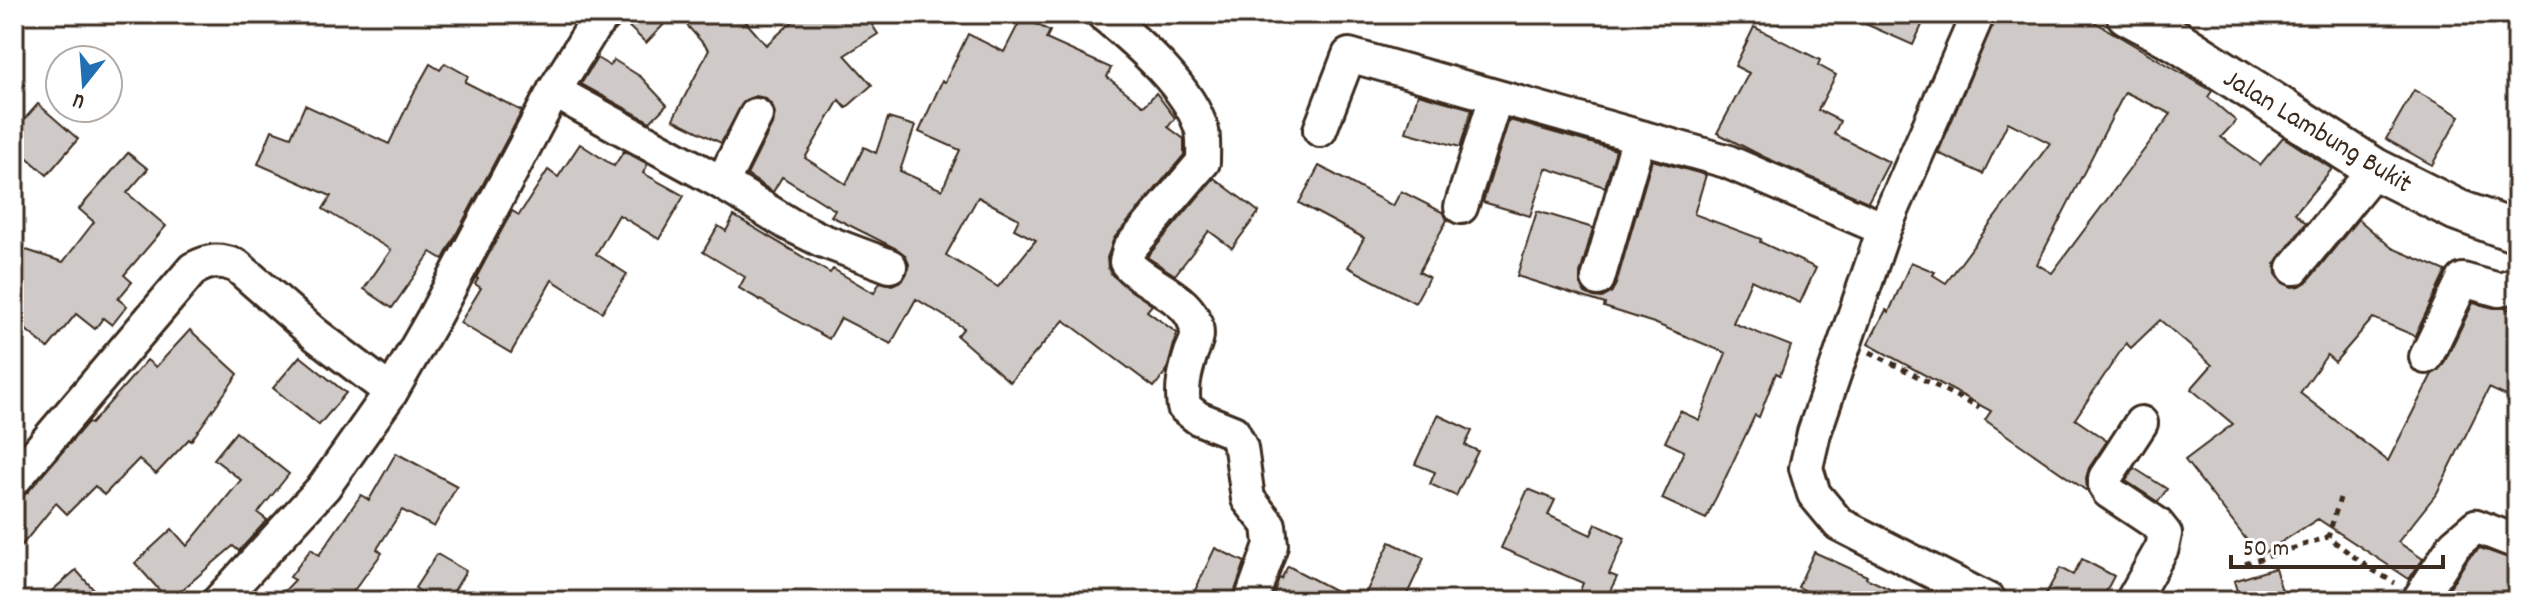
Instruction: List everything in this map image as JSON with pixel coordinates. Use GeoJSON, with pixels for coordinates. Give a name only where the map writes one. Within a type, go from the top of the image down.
{"type":"FeatureCollection","features":[{"type":"Feature","properties":{"kind":"street"},"geometry":{"type":"LineString","coordinates":[[227,598],[324,487],[391,392],[554,91],[594,26],[606,14]]}},
{"type":"Feature","properties":{"kind":"street"},"geometry":{"type":"LineString","coordinates":[[1103,14],[1145,49],[1195,111],[1203,135],[1203,162],[1129,249],[1126,262],[1134,272],[1168,292],[1190,314],[1197,335],[1182,379],[1184,407],[1198,418],[1233,432],[1241,448],[1248,499],[1269,525],[1271,545],[1251,601]]}},
{"type":"Feature","properties":{"kind":"street"},"geometry":{"type":"LineString","coordinates":[[1978,14],[1884,229],[1814,433],[1806,468],[1814,494],[1839,524],[1990,601]]}},
{"type":"Feature","properties":{"kind":"street","name":"Jalan Lambung Bukit"},"geometry":{"type":"LineString","coordinates":[[2127,14],[2177,41],[2375,169],[2457,210],[2517,232]]}},
{"type":"Feature","properties":{"kind":"street"},"geometry":{"type":"LineString","coordinates":[[1320,130],[1349,55],[1726,161],[1884,229]]}},
{"type":"Feature","properties":{"kind":"street"},"geometry":{"type":"LineString","coordinates":[[554,91],[821,240],[890,266]]}},
{"type":"Feature","properties":{"kind":"street"},"geometry":{"type":"LineString","coordinates":[[1461,207],[1496,97]]}},
{"type":"Feature","properties":{"kind":"street"},"geometry":{"type":"LineString","coordinates":[[722,183],[756,115]]}},
{"type":"Feature","properties":{"kind":"street"},"geometry":{"type":"LineString","coordinates":[[1598,279],[1639,137]]}},
{"type":"Feature","properties":{"kind":"street"},"geometry":{"type":"LineString","coordinates":[[2294,268],[2375,169]]}},
{"type":"Feature","properties":{"kind":"street"},"geometry":{"type":"LineString","coordinates":[[14,480],[193,269],[208,261],[222,260],[237,266],[316,335],[391,392]]}},
{"type":"Feature","properties":{"kind":"street"},"geometry":{"type":"LineString","coordinates":[[2426,357],[2463,280],[2499,290],[2517,285]]}},
{"type":"Feature","properties":{"kind":"street"},"geometry":{"type":"LineString","coordinates":[[2132,601],[2162,548],[2165,534],[2157,524],[2109,492],[2105,478],[2141,423]]}},
{"type":"Feature","properties":{"kind":"street"},"geometry":{"type":"LineString","coordinates":[[2419,599],[2455,544],[2476,526],[2517,542]]}},
{"type":"Feature","properties":{"kind":"path"},"geometry":{"type":"LineString","coordinates":[[1847,341],[1979,408]]}},
{"type":"Feature","properties":{"kind":"path"},"geometry":{"type":"LineString","coordinates":[[2328,537],[2340,498]]}},
{"type":"Feature","properties":{"kind":"path"},"geometry":{"type":"LineString","coordinates":[[2245,564],[2328,537]]}},
{"type":"Feature","properties":{"kind":"path"},"geometry":{"type":"LineString","coordinates":[[2328,537],[2369,568],[2419,599]]}},
{"type":"Feature","properties":{"kind":"building"},"geometry":{"type":"Polygon","coordinates":[[[624,14],[674,14],[646,43],[623,21],[624,14]]]}},
{"type":"Feature","properties":{"kind":"building"},"geometry":{"type":"Polygon","coordinates":[[[677,14],[739,14],[766,45],[801,14],[865,14],[878,34],[845,55],[872,85],[846,108],[839,100],[805,158],[846,184],[864,147],[876,153],[888,118],[915,126],[900,171],[942,190],[960,150],[919,132],[942,81],[945,82],[968,34],[1004,52],[1022,17],[1050,31],[1046,39],[1111,68],[1107,77],[1144,106],[1156,93],[1175,118],[1168,127],[1184,139],[1184,155],[1115,237],[1107,258],[1112,275],[1152,305],[1147,311],[1177,333],[1167,370],[1154,387],[1064,320],[1010,382],[957,336],[964,328],[916,299],[891,344],[841,318],[829,339],[739,288],[745,277],[703,252],[718,226],[726,231],[734,216],[830,273],[833,269],[874,293],[880,282],[892,285],[903,280],[909,264],[905,255],[897,249],[831,216],[835,210],[782,177],[773,192],[747,175],[773,123],[775,113],[765,98],[756,96],[745,100],[721,143],[673,119],[709,50],[677,14]],[[978,197],[946,255],[998,287],[1036,240],[1014,229],[1019,219],[978,197]]]}},
{"type":"Feature","properties":{"kind":"building"},"geometry":{"type":"Polygon","coordinates":[[[1843,14],[1927,14],[1913,45],[1843,14]]]}},
{"type":"Feature","properties":{"kind":"building"},"geometry":{"type":"Polygon","coordinates":[[[1997,14],[2081,14],[2212,91],[2208,97],[2236,121],[2221,137],[2260,165],[2283,137],[2332,169],[2295,213],[2306,223],[2275,264],[2276,274],[2283,283],[2292,287],[2308,281],[2358,219],[2392,248],[2446,271],[2415,336],[2373,318],[2335,362],[2327,355],[2300,393],[2388,461],[2432,374],[2443,365],[2473,303],[2506,308],[2517,313],[2517,401],[2489,388],[2437,493],[2398,542],[2423,559],[2409,579],[2318,519],[2259,556],[2185,460],[2233,424],[2191,389],[2212,365],[2160,320],[2131,348],[2126,343],[2075,419],[2107,441],[2089,468],[2087,491],[1985,420],[1991,411],[1868,344],[1886,310],[1889,312],[1911,262],[1935,272],[1933,275],[1946,283],[2050,143],[2008,122],[1983,174],[1938,153],[1997,14]],[[2125,92],[2037,264],[2052,273],[2171,114],[2125,92]]]}},
{"type":"Feature","properties":{"kind":"building"},"geometry":{"type":"Polygon","coordinates":[[[1754,27],[1820,60],[1818,65],[1836,75],[1818,110],[1840,121],[1834,134],[1889,162],[1868,202],[1717,133],[1749,73],[1735,66],[1754,27]]]}},
{"type":"Feature","properties":{"kind":"building"},"geometry":{"type":"Polygon","coordinates":[[[597,58],[610,66],[614,60],[641,77],[667,105],[650,122],[581,84],[597,58]]]}},
{"type":"Feature","properties":{"kind":"building"},"geometry":{"type":"Polygon","coordinates":[[[445,63],[468,76],[465,82],[522,111],[443,259],[431,252],[392,308],[364,289],[391,250],[323,209],[331,196],[258,164],[272,130],[291,137],[305,105],[389,144],[430,64],[440,70],[445,63]]]}},
{"type":"Feature","properties":{"kind":"building"},"geometry":{"type":"Polygon","coordinates":[[[2414,90],[2460,116],[2432,165],[2386,139],[2414,90]]]}},
{"type":"Feature","properties":{"kind":"building"},"geometry":{"type":"Polygon","coordinates":[[[1418,94],[1472,109],[1460,147],[1406,132],[1418,94]]]}},
{"type":"Feature","properties":{"kind":"building"},"geometry":{"type":"Polygon","coordinates":[[[38,104],[44,109],[44,124],[61,124],[78,139],[47,175],[14,146],[14,131],[38,104]]]}},
{"type":"Feature","properties":{"kind":"building"},"geometry":{"type":"Polygon","coordinates":[[[1509,120],[1616,150],[1605,187],[1546,168],[1530,216],[1483,202],[1509,120]]]}},
{"type":"Feature","properties":{"kind":"building"},"geometry":{"type":"Polygon","coordinates":[[[580,144],[614,166],[624,151],[648,164],[643,173],[684,196],[659,239],[619,215],[596,254],[627,274],[602,312],[552,280],[511,353],[460,323],[481,288],[475,284],[476,278],[512,211],[519,215],[548,170],[558,177],[580,144]]]}},
{"type":"Feature","properties":{"kind":"building"},"geometry":{"type":"Polygon","coordinates":[[[128,153],[148,169],[127,193],[166,226],[124,275],[132,282],[118,299],[127,306],[112,325],[103,318],[95,329],[76,314],[48,348],[14,320],[14,246],[63,262],[94,222],[79,209],[128,153]]]}},
{"type":"Feature","properties":{"kind":"building"},"geometry":{"type":"Polygon","coordinates":[[[1652,160],[1706,175],[1694,214],[1761,239],[1760,242],[1816,268],[1800,303],[1751,280],[1733,323],[1791,346],[1780,375],[1776,373],[1759,417],[1755,415],[1706,519],[1662,499],[1684,451],[1665,442],[1680,411],[1699,420],[1726,353],[1654,323],[1604,307],[1605,304],[1517,276],[1537,211],[1593,228],[1580,284],[1585,293],[1594,297],[1602,298],[1611,293],[1652,160]]]}},
{"type":"Feature","properties":{"kind":"building"},"geometry":{"type":"Polygon","coordinates":[[[1319,166],[1393,206],[1401,191],[1444,213],[1447,220],[1419,272],[1429,277],[1415,303],[1348,267],[1364,238],[1299,203],[1319,166]]]}},
{"type":"Feature","properties":{"kind":"building"},"geometry":{"type":"Polygon","coordinates":[[[1214,178],[1259,212],[1232,248],[1209,231],[1175,275],[1147,257],[1214,178]]]}},
{"type":"Feature","properties":{"kind":"building"},"geometry":{"type":"Polygon","coordinates":[[[190,330],[238,374],[191,441],[189,439],[156,474],[139,459],[104,495],[95,486],[67,514],[56,503],[14,555],[14,499],[28,492],[147,360],[156,367],[190,330]]]}},
{"type":"Feature","properties":{"kind":"building"},"geometry":{"type":"Polygon","coordinates":[[[300,356],[346,393],[319,425],[273,388],[300,356]]]}},
{"type":"Feature","properties":{"kind":"building"},"geometry":{"type":"Polygon","coordinates":[[[1438,415],[1472,431],[1465,445],[1478,451],[1456,496],[1430,484],[1435,472],[1415,464],[1438,415]]]}},
{"type":"Feature","properties":{"kind":"building"},"geometry":{"type":"Polygon","coordinates":[[[236,432],[289,474],[258,513],[267,520],[239,551],[233,546],[169,601],[135,563],[172,529],[187,546],[241,480],[214,459],[236,432]]]}},
{"type":"Feature","properties":{"kind":"building"},"geometry":{"type":"Polygon","coordinates":[[[396,453],[457,486],[434,527],[402,510],[377,549],[382,553],[346,601],[275,601],[295,580],[290,577],[311,549],[319,555],[361,495],[369,500],[396,453]]]}},
{"type":"Feature","properties":{"kind":"building"},"geometry":{"type":"Polygon","coordinates":[[[2134,468],[2167,489],[2158,502],[2126,481],[2134,468]]]}},
{"type":"Feature","properties":{"kind":"building"},"geometry":{"type":"Polygon","coordinates":[[[1528,489],[1555,500],[1548,515],[1591,535],[1596,524],[1625,538],[1609,574],[1617,577],[1605,601],[1580,591],[1583,583],[1501,548],[1528,489]]]}},
{"type":"Feature","properties":{"kind":"building"},"geometry":{"type":"Polygon","coordinates":[[[1390,542],[1424,558],[1404,601],[1362,601],[1390,542]]]}},
{"type":"Feature","properties":{"kind":"building"},"geometry":{"type":"Polygon","coordinates":[[[1215,548],[1245,562],[1231,601],[1190,601],[1215,548]]]}},
{"type":"Feature","properties":{"kind":"building"},"geometry":{"type":"Polygon","coordinates":[[[2480,548],[2517,561],[2517,601],[2441,601],[2469,557],[2480,548]]]}},
{"type":"Feature","properties":{"kind":"building"},"geometry":{"type":"Polygon","coordinates":[[[1814,552],[1915,601],[1806,601],[1810,593],[1798,587],[1814,552]]]}},
{"type":"Feature","properties":{"kind":"building"},"geometry":{"type":"Polygon","coordinates":[[[437,554],[466,571],[448,601],[436,601],[415,588],[437,554]]]}},
{"type":"Feature","properties":{"kind":"building"},"geometry":{"type":"Polygon","coordinates":[[[2082,559],[2114,576],[2101,601],[2042,601],[2060,568],[2073,575],[2082,559]]]}},
{"type":"Feature","properties":{"kind":"building"},"geometry":{"type":"Polygon","coordinates":[[[1288,566],[1355,601],[1271,601],[1279,578],[1288,566]]]}},
{"type":"Feature","properties":{"kind":"building"},"geometry":{"type":"Polygon","coordinates":[[[2275,568],[2285,601],[2240,601],[2234,581],[2275,568]]]}},
{"type":"Feature","properties":{"kind":"building"},"geometry":{"type":"Polygon","coordinates":[[[76,570],[104,601],[40,601],[76,570]]]}}]}
